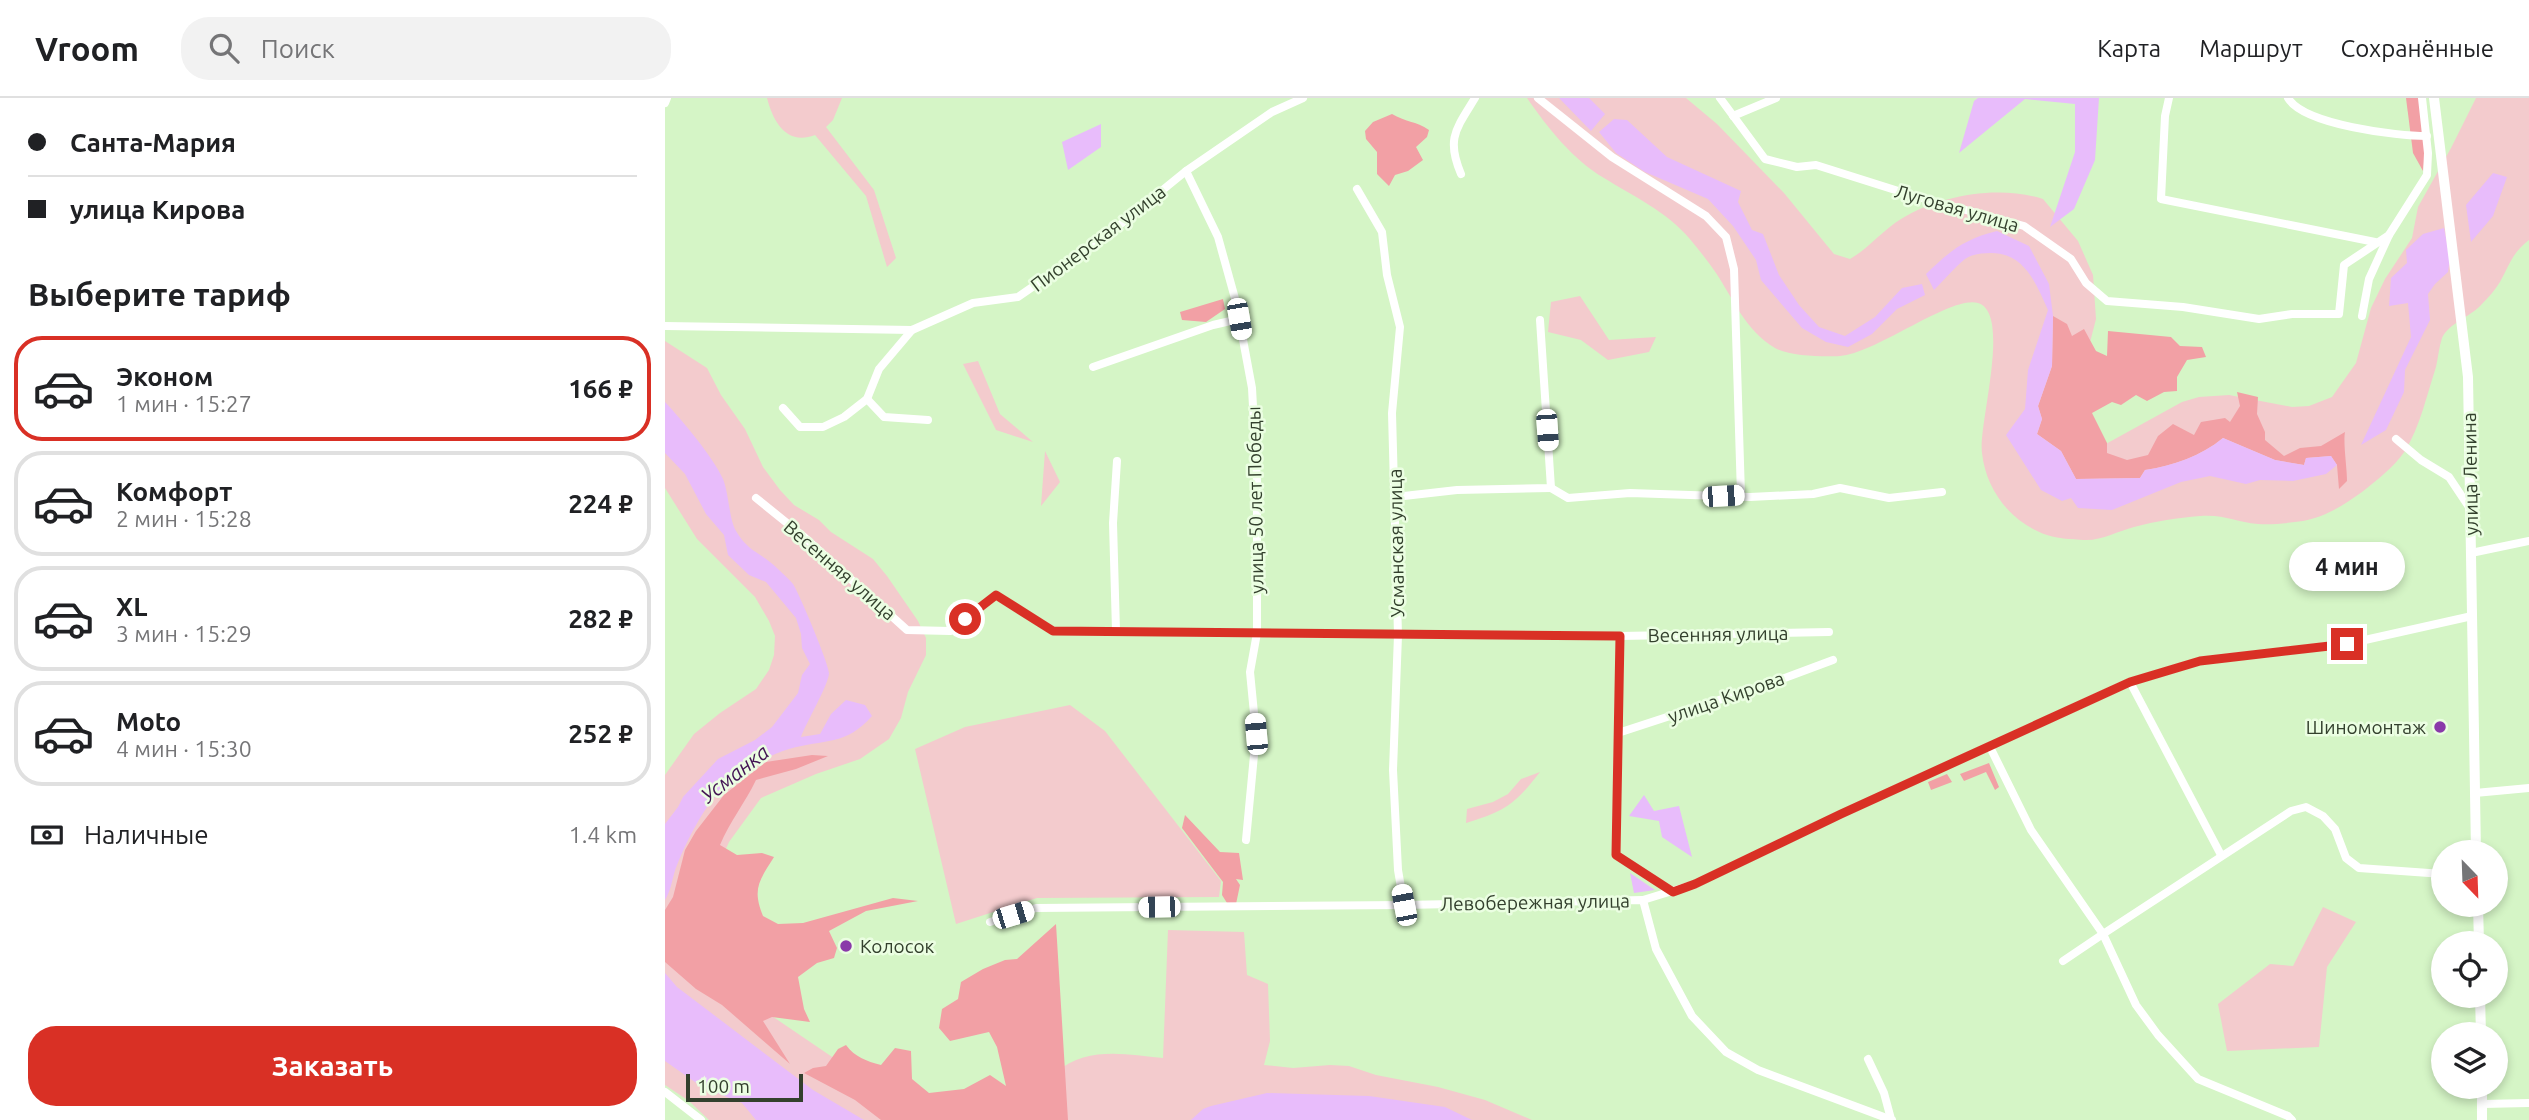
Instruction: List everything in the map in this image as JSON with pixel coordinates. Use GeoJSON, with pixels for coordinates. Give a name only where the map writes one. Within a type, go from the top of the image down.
{"type":"FeatureCollection","features":[{"type":"Feature","properties":{"kind":"main road","name":"улица Ленина"},"geometry":{"type":"LineString","coordinates":[[2434,98],[2468,377],[2476,840]]}},
{"type":"Feature","properties":{"kind":"main road"},"geometry":{"type":"LineString","coordinates":[[2482,1099],[2482,1120]]}},
{"type":"Feature","properties":{"kind":"street"},"geometry":{"type":"LineString","coordinates":[[665,103],[667,98]]}},
{"type":"Feature","properties":{"kind":"street","name":"Пионерская улица"},"geometry":{"type":"LineString","coordinates":[[665,326],[912,330],[973,303],[1018,297],[1106,236],[1186,171],[1272,112],[1303,98]]}},
{"type":"Feature","properties":{"kind":"street"},"geometry":{"type":"LineString","coordinates":[[1461,174],[1455,159],[1453,139],[1475,98]]}},
{"type":"Feature","properties":{"kind":"street"},"geometry":{"type":"LineString","coordinates":[[1538,98],[1612,157],[1706,216],[1726,237],[1734,269],[1741,495]]}},
{"type":"Feature","properties":{"kind":"street","name":"Луговая улица"},"geometry":{"type":"LineString","coordinates":[[1720,98],[1765,159],[1797,167],[1816,165],[2024,226],[2071,259],[2086,283],[2107,301],[2183,307],[2259,319],[2292,314],[2339,314],[2344,265],[2389,235]]}},
{"type":"Feature","properties":{"kind":"street"},"geometry":{"type":"LineString","coordinates":[[1733,116],[1776,98]]}},
{"type":"Feature","properties":{"kind":"street"},"geometry":{"type":"LineString","coordinates":[[2169,98],[2164,128],[2161,200],[2375,242]]}},
{"type":"Feature","properties":{"kind":"street"},"geometry":{"type":"LineString","coordinates":[[2288,98],[2291,103],[2310,114],[2343,124],[2386,133],[2427,136]]}},
{"type":"Feature","properties":{"kind":"street"},"geometry":{"type":"LineString","coordinates":[[2362,316],[2369,279],[2389,235],[2427,175],[2427,136],[2422,98]]}},
{"type":"Feature","properties":{"kind":"street","name":"улица 50 лет Победы"},"geometry":{"type":"LineString","coordinates":[[1186,171],[1219,237],[1252,388],[1257,482],[1257,633],[1250,672],[1256,734],[1247,840]]}},
{"type":"Feature","properties":{"kind":"street","name":"Усманская улица"},"geometry":{"type":"LineString","coordinates":[[1357,189],[1382,232],[1387,275],[1400,327],[1392,413],[1398,635],[1393,770],[1398,870],[1404,905]]}},
{"type":"Feature","properties":{"kind":"street"},"geometry":{"type":"LineString","coordinates":[[1093,367],[1213,325],[1239,319]]}},
{"type":"Feature","properties":{"kind":"street"},"geometry":{"type":"LineString","coordinates":[[1540,320],[1551,488]]}},
{"type":"Feature","properties":{"kind":"street"},"geometry":{"type":"LineString","coordinates":[[783,408],[800,427],[823,427],[844,416],[867,399],[879,369],[912,330]]}},
{"type":"Feature","properties":{"kind":"street"},"geometry":{"type":"LineString","coordinates":[[867,399],[884,417],[928,420]]}},
{"type":"Feature","properties":{"kind":"street"},"geometry":{"type":"LineString","coordinates":[[2396,439],[2421,460],[2449,477],[2469,507]]}},
{"type":"Feature","properties":{"kind":"street"},"geometry":{"type":"LineString","coordinates":[[1117,631],[1113,523],[1118,461]]}},
{"type":"Feature","properties":{"kind":"street"},"geometry":{"type":"LineString","coordinates":[[1395,498],[1457,490],[1551,488],[1568,498],[1630,493],[1813,494],[1840,488],[1888,498],[1942,492]]}},
{"type":"Feature","properties":{"kind":"street","name":"Весенняя улица"},"geometry":{"type":"LineString","coordinates":[[756,498],[803,536],[907,630],[950,631],[996,595],[1053,631],[1620,636],[1829,632]]}},
{"type":"Feature","properties":{"kind":"street"},"geometry":{"type":"LineString","coordinates":[[2471,553],[2529,541]]}},
{"type":"Feature","properties":{"kind":"street"},"geometry":{"type":"LineString","coordinates":[[1643,900],[1695,884],[2130,682],[2200,661],[2347,644],[2472,616]]}},
{"type":"Feature","properties":{"kind":"street"},"geometry":{"type":"LineString","coordinates":[[1620,636],[1616,855],[1673,892]]}},
{"type":"Feature","properties":{"kind":"street","name":"улица Кирова"},"geometry":{"type":"LineString","coordinates":[[1618,733],[1775,682],[1833,660]]}},
{"type":"Feature","properties":{"kind":"street"},"geometry":{"type":"LineString","coordinates":[[2130,682],[2221,855]]}},
{"type":"Feature","properties":{"kind":"street"},"geometry":{"type":"LineString","coordinates":[[1990,747],[2031,830],[2103,934],[2136,1005],[2158,1035],[2198,1079],[2292,1120]]}},
{"type":"Feature","properties":{"kind":"street"},"geometry":{"type":"LineString","coordinates":[[2475,793],[2529,788]]}},
{"type":"Feature","properties":{"kind":"street"},"geometry":{"type":"LineString","coordinates":[[2063,961],[2221,855],[2291,811],[2306,807],[2323,816],[2335,829],[2346,858],[2359,868],[2431,873]]}},
{"type":"Feature","properties":{"kind":"street","name":"Левобережная улица"},"geometry":{"type":"LineString","coordinates":[[990,922],[1036,908],[1643,900],[1656,949],[1692,1016],[1726,1052],[1758,1070],[1891,1120]]}},
{"type":"Feature","properties":{"kind":"street"},"geometry":{"type":"LineString","coordinates":[[1868,1059],[1884,1093],[1891,1120]]}},
{"type":"Feature","properties":{"kind":"street"},"geometry":{"type":"LineString","coordinates":[[665,1092],[701,1120]]}},
{"type":"Feature","properties":{"kind":"street"},"geometry":{"type":"LineString","coordinates":[[2482,1104],[2529,1103]]}},
{"type":"Feature","properties":{"kind":"shaded area"},"geometry":{"type":"Polygon","coordinates":[[[767,98],[842,98],[833,120],[826,127],[874,190],[896,258],[887,267],[866,196],[815,135],[796,137],[782,129],[767,98]]]}},
{"type":"Feature","properties":{"kind":"shaded area"},"geometry":{"type":"Polygon","coordinates":[[[1527,98],[1686,98],[1717,124],[1784,193],[1834,254],[1850,259],[1901,219],[1952,198],[2007,193],[2043,199],[2078,241],[2093,275],[2096,319],[2071,416],[2104,445],[2182,402],[2199,397],[2229,395],[2292,407],[2309,406],[2332,397],[2356,363],[2371,308],[2385,279],[2412,238],[2418,207],[2476,98],[2529,98],[2529,240],[2515,254],[2489,297],[2449,328],[2442,338],[2423,410],[2405,451],[2385,473],[2334,510],[2298,522],[2258,524],[2216,516],[2200,516],[2150,523],[2097,539],[2060,538],[2034,530],[2012,514],[1995,492],[1984,467],[1982,439],[1993,347],[1988,311],[1978,303],[1950,307],[1873,345],[1840,356],[1781,351],[1765,341],[1748,323],[1713,269],[1680,228],[1582,162],[1552,131],[1527,98]]]}},
{"type":"Feature","properties":{"kind":"shaded area"},"geometry":{"type":"Polygon","coordinates":[[[2406,98],[2420,98],[2425,155],[2423,171],[2413,153],[2406,98]]]}},
{"type":"Feature","properties":{"kind":"shaded area"},"geometry":{"type":"Polygon","coordinates":[[[1392,114],[1429,130],[1427,137],[1416,147],[1423,160],[1408,171],[1395,175],[1389,186],[1377,174],[1377,152],[1366,139],[1365,131],[1373,122],[1392,114]]]}},
{"type":"Feature","properties":{"kind":"shaded area"},"geometry":{"type":"Polygon","coordinates":[[[1580,296],[1609,340],[1656,337],[1649,352],[1608,360],[1581,340],[1548,332],[1551,302],[1580,296]]]}},
{"type":"Feature","properties":{"kind":"shaded area"},"geometry":{"type":"Polygon","coordinates":[[[1223,299],[1225,309],[1206,322],[1182,320],[1180,312],[1223,299]]]}},
{"type":"Feature","properties":{"kind":"shaded area"},"geometry":{"type":"Polygon","coordinates":[[[2053,316],[2067,324],[2072,336],[2084,329],[2096,351],[2107,356],[2108,331],[2171,337],[2180,346],[2202,347],[2206,357],[2187,360],[2177,377],[2177,391],[2164,392],[2147,401],[2136,395],[2121,405],[2112,402],[2092,413],[2107,443],[2107,453],[2127,460],[2148,455],[2158,436],[2173,424],[2194,435],[2201,422],[2225,418],[2230,422],[2240,406],[2237,392],[2258,397],[2257,414],[2265,432],[2265,440],[2284,456],[2300,448],[2321,446],[2345,432],[2347,481],[2339,489],[2337,465],[2331,456],[2306,458],[2304,465],[2275,460],[2223,438],[2186,459],[2145,470],[2140,478],[2076,479],[2061,451],[2037,434],[2042,419],[2038,406],[2052,366],[2053,316]]]}},
{"type":"Feature","properties":{"kind":"shaded area"},"geometry":{"type":"Polygon","coordinates":[[[665,341],[707,368],[721,395],[745,429],[763,467],[780,490],[794,505],[873,559],[918,621],[926,638],[926,655],[908,692],[901,718],[889,739],[860,759],[816,774],[761,798],[729,842],[716,871],[738,993],[925,1120],[709,1120],[689,1101],[665,1085],[665,775],[694,734],[756,689],[769,670],[774,655],[775,636],[755,597],[697,539],[665,488],[665,341]]]}},
{"type":"Feature","properties":{"kind":"shaded area"},"geometry":{"type":"Polygon","coordinates":[[[978,361],[1000,414],[1033,442],[996,430],[963,364],[978,361]]]}},
{"type":"Feature","properties":{"kind":"shaded area"},"geometry":{"type":"Polygon","coordinates":[[[1045,451],[1060,482],[1041,506],[1045,451]]]}},
{"type":"Feature","properties":{"kind":"shaded area"},"geometry":{"type":"Polygon","coordinates":[[[1070,705],[1105,731],[1221,881],[1219,897],[1037,898],[956,924],[915,749],[965,727],[1070,705]]]}},
{"type":"Feature","properties":{"kind":"shaded area"},"geometry":{"type":"Polygon","coordinates":[[[812,755],[828,756],[796,769],[756,780],[720,845],[737,855],[762,853],[774,857],[759,885],[758,899],[763,916],[778,924],[803,923],[893,898],[918,901],[866,911],[829,931],[837,948],[834,958],[817,963],[798,977],[804,1009],[810,1022],[772,1017],[763,1021],[790,1064],[722,1005],[696,989],[665,962],[665,910],[673,897],[685,850],[724,795],[766,762],[812,755]]]}},
{"type":"Feature","properties":{"kind":"shaded area"},"geometry":{"type":"Polygon","coordinates":[[[1989,763],[1999,787],[1995,790],[1986,772],[1964,781],[1960,774],[1989,763]]]}},
{"type":"Feature","properties":{"kind":"shaded area"},"geometry":{"type":"Polygon","coordinates":[[[1540,772],[1509,805],[1466,823],[1467,809],[1493,802],[1508,794],[1521,779],[1540,772]]]}},
{"type":"Feature","properties":{"kind":"shaded area"},"geometry":{"type":"Polygon","coordinates":[[[1947,774],[1952,782],[1931,790],[1928,782],[1947,774]]]}},
{"type":"Feature","properties":{"kind":"shaded area"},"geometry":{"type":"Polygon","coordinates":[[[1185,815],[1220,852],[1239,853],[1243,880],[1236,879],[1240,885],[1236,904],[1227,903],[1222,895],[1223,882],[1182,828],[1185,815]]]}},
{"type":"Feature","properties":{"kind":"shaded area"},"geometry":{"type":"Polygon","coordinates":[[[2323,907],[2356,922],[2327,967],[2319,1047],[2227,1051],[2218,1004],[2270,964],[2293,966],[2323,907]]]}},
{"type":"Feature","properties":{"kind":"shaded area"},"geometry":{"type":"Polygon","coordinates":[[[1056,924],[1068,1120],[881,1120],[855,1100],[804,1073],[826,1066],[838,1049],[846,1045],[861,1058],[881,1065],[895,1048],[911,1051],[912,1079],[929,1093],[964,1089],[990,1075],[1006,1086],[997,1047],[989,1032],[950,1041],[939,1028],[942,1009],[958,999],[961,982],[983,969],[1005,960],[1017,959],[1056,924]]]}},
{"type":"Feature","properties":{"kind":"shaded area"},"geometry":{"type":"Polygon","coordinates":[[[1168,930],[1244,932],[1247,975],[1268,984],[1270,1041],[1264,1065],[1293,1068],[1349,1066],[1376,1075],[1438,1087],[1485,1100],[1532,1120],[1060,1120],[1056,1072],[1068,1064],[1080,1058],[1107,1054],[1163,1058],[1168,930]]]}},
{"type":"Feature","properties":{"kind":"water"},"geometry":{"type":"Polygon","coordinates":[[[1559,98],[1589,98],[1605,114],[1591,131],[1559,98]]]}},
{"type":"Feature","properties":{"kind":"water"},"geometry":{"type":"Polygon","coordinates":[[[1978,98],[2099,98],[2095,160],[2074,209],[2050,227],[2075,152],[2075,104],[2025,99],[1959,153],[1974,101],[1978,98]]]}},
{"type":"Feature","properties":{"kind":"water"},"geometry":{"type":"Polygon","coordinates":[[[1614,119],[1627,120],[1667,157],[1741,191],[1738,202],[1752,230],[1763,234],[1779,275],[1799,305],[1819,327],[1845,336],[1875,317],[1902,288],[1922,284],[1925,295],[1897,309],[1872,334],[1848,347],[1826,342],[1802,328],[1761,280],[1756,260],[1733,226],[1708,199],[1645,172],[1616,153],[1599,132],[1614,119]]]}},
{"type":"Feature","properties":{"kind":"water"},"geometry":{"type":"Polygon","coordinates":[[[1101,124],[1101,147],[1068,170],[1062,142],[1101,124]]]}},
{"type":"Feature","properties":{"kind":"water"},"geometry":{"type":"Polygon","coordinates":[[[2493,173],[2507,177],[2493,216],[2471,242],[2466,205],[2493,173]]]}},
{"type":"Feature","properties":{"kind":"water"},"geometry":{"type":"Polygon","coordinates":[[[2444,228],[2450,258],[2448,272],[2428,294],[2430,320],[2405,370],[2404,392],[2386,430],[2361,445],[2411,337],[2408,303],[2389,306],[2391,278],[2407,263],[2406,250],[2423,234],[2444,228]]]}},
{"type":"Feature","properties":{"kind":"water"},"geometry":{"type":"Polygon","coordinates":[[[1997,231],[2029,246],[2049,284],[2053,316],[2052,366],[2038,406],[2042,419],[2037,434],[2061,451],[2076,479],[2140,478],[2145,470],[2186,459],[2223,438],[2275,460],[2304,465],[2306,458],[2331,456],[2337,465],[2326,474],[2293,481],[2260,480],[2246,484],[2210,476],[2181,482],[2112,510],[2078,508],[2071,498],[2062,501],[2041,490],[2006,435],[2025,409],[2028,370],[2048,310],[2039,290],[2021,264],[2003,254],[1985,253],[1968,257],[1934,290],[1926,274],[1958,247],[1997,231]]]}},
{"type":"Feature","properties":{"kind":"water","name":"Усманка"},"geometry":{"type":"Polygon","coordinates":[[[665,402],[697,439],[723,479],[736,531],[746,544],[772,563],[793,584],[813,628],[829,673],[801,737],[820,734],[831,714],[846,700],[865,705],[872,716],[844,737],[781,752],[757,763],[720,790],[692,833],[665,900],[665,824],[683,797],[718,759],[755,740],[772,727],[798,693],[802,675],[810,664],[802,648],[796,618],[766,582],[749,575],[728,555],[724,535],[706,514],[685,474],[665,453],[665,402]]]}},
{"type":"Feature","properties":{"kind":"water"},"geometry":{"type":"Polygon","coordinates":[[[1644,795],[1654,811],[1679,806],[1692,857],[1662,837],[1659,821],[1629,816],[1644,795]]]}},
{"type":"Feature","properties":{"kind":"water"},"geometry":{"type":"Polygon","coordinates":[[[1630,873],[1655,890],[1634,893],[1630,873]]]}},
{"type":"Feature","properties":{"kind":"water"},"geometry":{"type":"Polygon","coordinates":[[[665,973],[677,987],[813,1090],[864,1120],[756,1120],[742,1103],[702,1087],[665,1061],[665,973]]]}},
{"type":"Feature","properties":{"kind":"water"},"geometry":{"type":"Polygon","coordinates":[[[1267,1093],[1369,1096],[1445,1107],[1472,1120],[1191,1120],[1203,1109],[1211,1106],[1267,1093]]]}},
{"type":"Feature","properties":{"kind":"place","name":"Шиномонтаж"},"geometry":{"type":"Point","coordinates":[2440,727]}},
{"type":"Feature","properties":{"kind":"place","name":"Колосок"},"geometry":{"type":"Point","coordinates":[846,946]}},
{"type":"Feature","properties":{"kind":"route"},"geometry":{"type":"LineString","coordinates":[[965,619],[996,595],[1053,631],[1620,636],[1616,855],[1673,892],[2130,682],[2200,661],[2347,644]]}}]}
